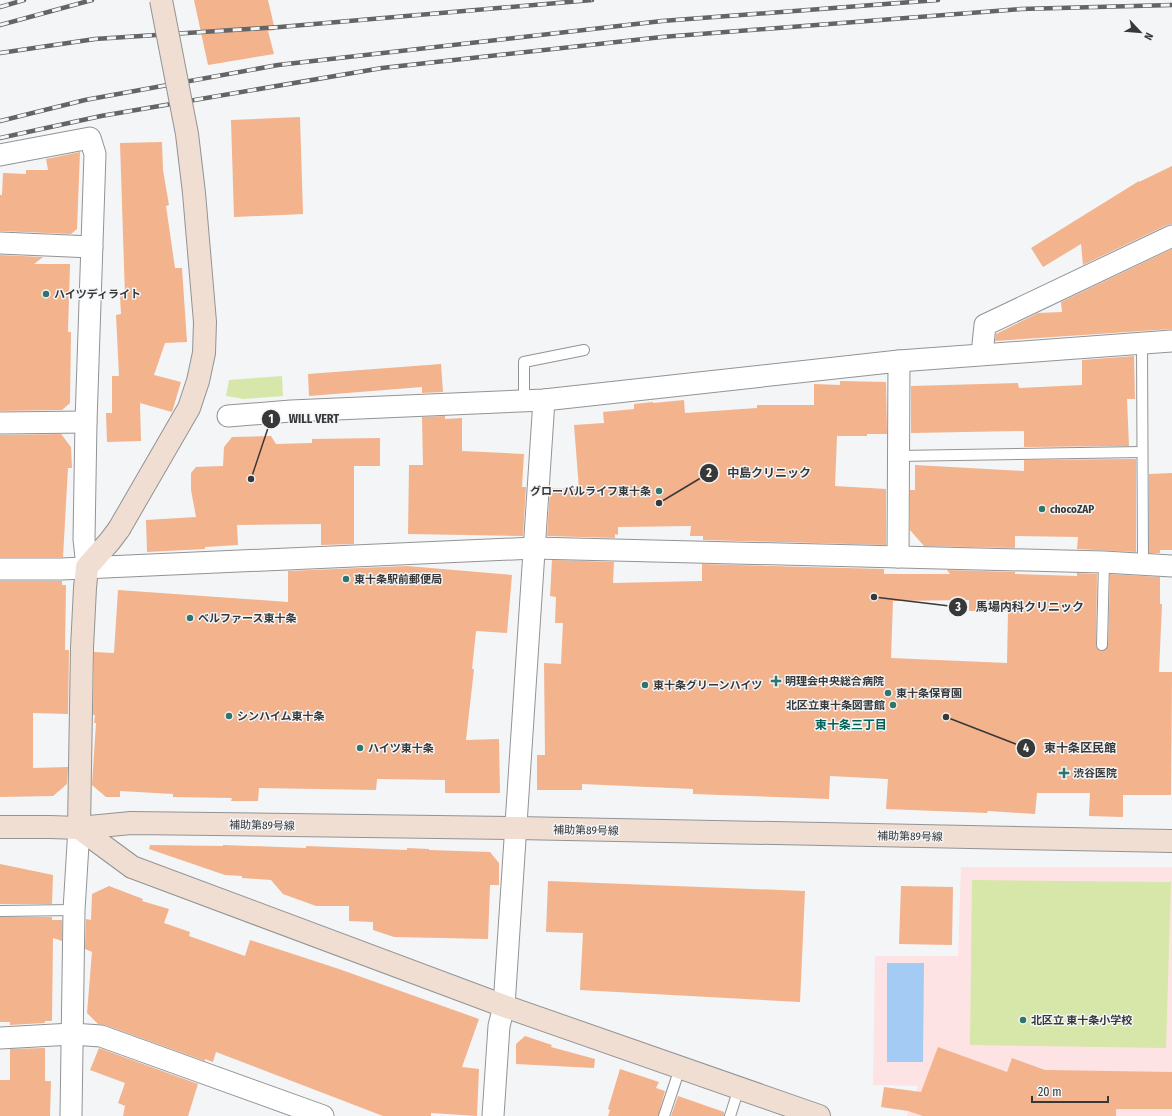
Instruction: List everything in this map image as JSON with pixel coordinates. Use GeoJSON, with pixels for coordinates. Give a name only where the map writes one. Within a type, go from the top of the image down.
{"type":"FeatureCollection","features":[{"type":"Feature","properties":{"kind":"street"},"geometry":{"type":"LineString","coordinates":[[87,567],[119,529],[189,408],[198,381],[204,352],[205,322],[194,193],[187,134],[161,0]]}},
{"type":"Feature","properties":{"kind":"street"},"geometry":{"type":"LineString","coordinates":[[0,155],[90,138],[95,154],[86,422],[84,539],[87,567],[82,648],[79,828],[74,910],[71,1116]]}},
{"type":"Feature","properties":{"kind":"street"},"geometry":{"type":"LineString","coordinates":[[982,354],[985,325],[1172,236]]}},
{"type":"Feature","properties":{"kind":"street"},"geometry":{"type":"LineString","coordinates":[[0,243],[92,247]]}},
{"type":"Feature","properties":{"kind":"street"},"geometry":{"type":"LineString","coordinates":[[228,416],[291,411],[534,401],[898,361],[1172,341]]}},
{"type":"Feature","properties":{"kind":"street"},"geometry":{"type":"LineString","coordinates":[[898,361],[898,557]]}},
{"type":"Feature","properties":{"kind":"street"},"geometry":{"type":"LineString","coordinates":[[493,1116],[499,1026],[504,1006],[534,548],[534,401]]}},
{"type":"Feature","properties":{"kind":"street"},"geometry":{"type":"LineString","coordinates":[[0,423],[86,422]]}},
{"type":"Feature","properties":{"kind":"street"},"geometry":{"type":"LineString","coordinates":[[0,569],[87,567],[534,548],[1104,562],[1172,566]]}},
{"type":"Feature","properties":{"kind":"street","name":"補助第89号線"},"geometry":{"type":"LineString","coordinates":[[0,827],[79,828],[131,823],[516,828],[1172,840]]}},
{"type":"Feature","properties":{"kind":"street"},"geometry":{"type":"LineString","coordinates":[[79,828],[132,867],[504,1006],[818,1116]]}},
{"type":"Feature","properties":{"kind":"street"},"geometry":{"type":"LineString","coordinates":[[0,1038],[72,1034],[104,1037],[323,1116]]}},
{"type":"Feature","properties":{"kind":"lane"},"geometry":{"type":"LineString","coordinates":[[1142,343],[1143,564]]}},
{"type":"Feature","properties":{"kind":"lane"},"geometry":{"type":"LineString","coordinates":[[534,401],[524,362],[584,350]]}},
{"type":"Feature","properties":{"kind":"lane"},"geometry":{"type":"LineString","coordinates":[[898,456],[1142,452]]}},
{"type":"Feature","properties":{"kind":"lane"},"geometry":{"type":"LineString","coordinates":[[1102,645],[1104,562]]}},
{"type":"Feature","properties":{"kind":"lane"},"geometry":{"type":"LineString","coordinates":[[0,911],[74,910]]}},
{"type":"Feature","properties":{"kind":"lane"},"geometry":{"type":"LineString","coordinates":[[664,1116],[680,1068]]}},
{"type":"Feature","properties":{"kind":"lane"},"geometry":{"type":"LineString","coordinates":[[730,1116],[739,1088]]}},
{"type":"Feature","properties":{"kind":"shaded area","name":"北区立 東十条小学校"},"geometry":{"type":"Polygon","coordinates":[[[961,867],[1172,867],[1172,1116],[907,1116],[918,1086],[873,1085],[875,956],[958,956],[961,867]]]}},
{"type":"Feature","properties":{"kind":"green space"},"geometry":{"type":"Polygon","coordinates":[[[282,376],[283,396],[244,399],[226,396],[229,380],[282,376]]]}},
{"type":"Feature","properties":{"kind":"green space"},"geometry":{"type":"Polygon","coordinates":[[[972,880],[1171,882],[1166,1048],[970,1045],[972,880]]]}},
{"type":"Feature","properties":{"kind":"water"},"geometry":{"type":"Polygon","coordinates":[[[887,963],[924,963],[923,1062],[887,1062],[887,963]]]}},
{"type":"Feature","properties":{"kind":"building"},"geometry":{"type":"Polygon","coordinates":[[[194,0],[268,0],[275,30],[268,31],[274,54],[208,65],[194,0]]]}},
{"type":"Feature","properties":{"kind":"building"},"geometry":{"type":"Polygon","coordinates":[[[300,117],[303,214],[234,217],[231,120],[300,117]]]}},
{"type":"Feature","properties":{"kind":"building"},"geometry":{"type":"Polygon","coordinates":[[[162,142],[163,170],[169,205],[166,206],[175,268],[182,268],[187,342],[165,343],[154,375],[181,382],[172,412],[140,403],[141,441],[107,442],[106,413],[112,413],[112,376],[119,376],[116,315],[121,314],[120,296],[125,296],[120,143],[162,142]]]}},
{"type":"Feature","properties":{"kind":"building"},"geometry":{"type":"Polygon","coordinates":[[[80,152],[77,229],[71,234],[0,231],[0,195],[2,195],[3,173],[26,174],[26,170],[48,170],[46,159],[80,152]]]}},
{"type":"Feature","properties":{"kind":"building"},"geometry":{"type":"Polygon","coordinates":[[[1172,166],[1172,224],[1083,265],[1081,244],[1043,267],[1031,248],[1139,181],[1172,166]]]}},
{"type":"Feature","properties":{"kind":"building"},"geometry":{"type":"Polygon","coordinates":[[[1172,249],[1172,329],[995,341],[996,334],[1038,313],[1062,312],[1061,302],[1172,249]]]}},
{"type":"Feature","properties":{"kind":"building"},"geometry":{"type":"Polygon","coordinates":[[[0,255],[43,257],[34,264],[70,264],[68,332],[71,332],[70,403],[62,410],[0,411],[0,255]]]}},
{"type":"Feature","properties":{"kind":"building"},"geometry":{"type":"Polygon","coordinates":[[[1134,356],[1135,399],[1127,399],[1129,446],[1024,447],[1024,431],[911,433],[911,386],[1018,383],[1019,388],[1082,385],[1082,360],[1134,356]]]}},
{"type":"Feature","properties":{"kind":"building"},"geometry":{"type":"Polygon","coordinates":[[[441,364],[443,392],[422,393],[422,387],[309,396],[308,374],[441,364]]]}},
{"type":"Feature","properties":{"kind":"building"},"geometry":{"type":"Polygon","coordinates":[[[840,381],[886,382],[887,434],[837,436],[835,486],[886,489],[886,545],[703,540],[703,536],[690,536],[691,526],[618,527],[618,535],[615,534],[615,538],[547,536],[550,488],[579,489],[574,425],[604,423],[603,412],[634,409],[634,404],[653,402],[684,400],[685,413],[757,408],[757,405],[814,405],[814,384],[840,385],[840,381]]]}},
{"type":"Feature","properties":{"kind":"building"},"geometry":{"type":"Polygon","coordinates":[[[445,416],[445,419],[462,418],[462,451],[524,454],[522,487],[526,487],[523,536],[408,534],[409,465],[423,465],[422,417],[445,416]]]}},
{"type":"Feature","properties":{"kind":"building"},"geometry":{"type":"Polygon","coordinates":[[[61,434],[71,447],[72,468],[68,468],[63,557],[0,557],[0,435],[61,434]]]}},
{"type":"Feature","properties":{"kind":"building"},"geometry":{"type":"Polygon","coordinates":[[[271,436],[276,444],[312,443],[312,439],[380,438],[380,466],[354,466],[354,544],[321,545],[321,524],[237,525],[238,545],[205,547],[205,549],[147,552],[146,520],[196,517],[191,490],[191,473],[196,467],[223,466],[224,447],[232,437],[271,436]]]}},
{"type":"Feature","properties":{"kind":"building"},"geometry":{"type":"Polygon","coordinates":[[[1136,459],[1136,552],[1077,549],[1078,537],[1015,536],[1015,548],[924,546],[910,530],[910,490],[915,490],[915,465],[1024,471],[1024,460],[1136,459]]]}},
{"type":"Feature","properties":{"kind":"building"},"geometry":{"type":"Polygon","coordinates":[[[1172,473],[1172,550],[1160,550],[1160,553],[1149,553],[1149,474],[1172,473]]]}},
{"type":"Feature","properties":{"kind":"building"},"geometry":{"type":"Polygon","coordinates":[[[552,560],[614,562],[613,583],[702,581],[702,564],[884,569],[884,574],[950,574],[947,570],[1077,576],[1077,573],[1097,574],[1096,645],[1101,651],[1105,650],[1108,645],[1110,574],[1160,577],[1160,604],[1162,604],[1159,672],[1172,672],[1171,795],[1123,795],[1123,817],[1089,816],[1090,793],[1037,793],[1035,814],[988,811],[987,813],[886,809],[888,779],[830,776],[829,799],[693,794],[693,789],[582,784],[582,790],[537,790],[537,755],[545,755],[544,663],[561,664],[563,623],[555,623],[556,597],[550,596],[552,560]],[[969,600],[893,601],[891,658],[1007,663],[1008,611],[969,611],[969,600]]]}},
{"type":"Feature","properties":{"kind":"building"},"geometry":{"type":"Polygon","coordinates":[[[407,566],[512,575],[507,633],[476,631],[472,669],[474,669],[466,740],[499,739],[500,793],[445,793],[445,780],[377,779],[376,790],[259,788],[258,801],[231,801],[232,798],[173,797],[173,794],[120,791],[120,797],[106,797],[92,785],[96,723],[94,723],[95,715],[93,715],[94,652],[114,653],[118,590],[288,602],[288,571],[407,566]]]}},
{"type":"Feature","properties":{"kind":"building"},"geometry":{"type":"Polygon","coordinates":[[[0,581],[62,581],[62,585],[66,585],[65,650],[69,650],[68,714],[33,713],[33,768],[68,767],[67,784],[53,796],[0,797],[0,581]]]}},
{"type":"Feature","properties":{"kind":"building"},"geometry":{"type":"Polygon","coordinates":[[[150,845],[223,845],[306,848],[306,846],[407,850],[407,848],[490,852],[499,863],[499,885],[490,885],[488,939],[394,937],[373,930],[373,922],[349,921],[349,906],[316,906],[283,894],[271,880],[225,875],[149,849],[150,845]]]}},
{"type":"Feature","properties":{"kind":"building"},"geometry":{"type":"Polygon","coordinates":[[[0,864],[53,875],[52,904],[0,904],[0,864]]]}},
{"type":"Feature","properties":{"kind":"building"},"geometry":{"type":"Polygon","coordinates":[[[548,881],[805,891],[800,1002],[580,990],[583,933],[546,932],[548,881]]]}},
{"type":"Feature","properties":{"kind":"building"},"geometry":{"type":"Polygon","coordinates":[[[109,886],[143,899],[142,901],[169,909],[164,923],[190,932],[189,936],[245,956],[250,940],[339,969],[479,1019],[462,1067],[479,1069],[477,1116],[431,1113],[431,1116],[383,1116],[216,1052],[213,1062],[205,1059],[205,1061],[105,1025],[98,1024],[87,1013],[92,952],[85,949],[86,919],[91,920],[92,894],[109,886]]]}},
{"type":"Feature","properties":{"kind":"building"},"geometry":{"type":"Polygon","coordinates":[[[901,886],[953,887],[952,945],[899,944],[901,886]]]}},
{"type":"Feature","properties":{"kind":"building"},"geometry":{"type":"Polygon","coordinates":[[[0,917],[52,917],[52,920],[62,920],[62,941],[53,938],[52,1021],[45,1021],[45,1023],[10,1025],[10,1022],[0,1022],[0,917]]]}},
{"type":"Feature","properties":{"kind":"building"},"geometry":{"type":"Polygon","coordinates":[[[525,1036],[552,1045],[551,1047],[595,1059],[594,1068],[516,1064],[516,1044],[525,1036]]]}},
{"type":"Feature","properties":{"kind":"building"},"geometry":{"type":"Polygon","coordinates":[[[938,1047],[1007,1072],[1012,1058],[1045,1070],[1172,1072],[1172,1109],[1116,1109],[1116,1116],[923,1116],[908,1111],[881,1107],[884,1087],[921,1092],[938,1047]]]}},
{"type":"Feature","properties":{"kind":"building"},"geometry":{"type":"Polygon","coordinates":[[[45,1048],[45,1081],[51,1081],[50,1116],[0,1116],[0,1080],[10,1080],[10,1049],[45,1048]]]}},
{"type":"Feature","properties":{"kind":"building"},"geometry":{"type":"Polygon","coordinates":[[[99,1048],[198,1084],[188,1116],[123,1116],[125,1106],[118,1103],[125,1083],[90,1070],[99,1048]]]}},
{"type":"Feature","properties":{"kind":"building"},"geometry":{"type":"Polygon","coordinates":[[[620,1069],[659,1082],[656,1088],[665,1091],[658,1116],[608,1116],[610,1110],[608,1109],[620,1069]]]}},
{"type":"Feature","properties":{"kind":"building"},"geometry":{"type":"Polygon","coordinates":[[[678,1096],[724,1112],[724,1116],[671,1116],[678,1096]]]}},
{"type":"Feature","properties":{"kind":"railway"},"geometry":{"type":"LineString","coordinates":[[0,7],[24,0]]}},
{"type":"Feature","properties":{"kind":"railway"},"geometry":{"type":"LineString","coordinates":[[0,25],[92,0]]}},
{"type":"Feature","properties":{"kind":"railway"},"geometry":{"type":"LineString","coordinates":[[0,53],[95,39],[280,27],[592,0]]}},
{"type":"Feature","properties":{"kind":"railway"},"geometry":{"type":"LineString","coordinates":[[0,121],[85,100],[278,65],[662,21],[938,0]]}},
{"type":"Feature","properties":{"kind":"railway"},"geometry":{"type":"LineString","coordinates":[[0,138],[101,116],[382,68],[662,37],[1021,9],[1172,5]]}},
{"type":"Feature","properties":{"kind":"place","name":"ハイツディライト"},"geometry":{"type":"Point","coordinates":[46,294]}},
{"type":"Feature","properties":{"kind":"place","name":"WILL VERT"},"geometry":{"type":"Point","coordinates":[251,479]}},
{"type":"Feature","properties":{"kind":"place","name":"グローバルライフ東十条"},"geometry":{"type":"Point","coordinates":[659,491]}},
{"type":"Feature","properties":{"kind":"place","name":"中島クリニック"},"geometry":{"type":"Point","coordinates":[659,503]}},
{"type":"Feature","properties":{"kind":"place","name":"chocoZAP"},"geometry":{"type":"Point","coordinates":[1042,509]}},
{"type":"Feature","properties":{"kind":"place","name":"東十条駅前郵便局"},"geometry":{"type":"Point","coordinates":[346,579]}},
{"type":"Feature","properties":{"kind":"place","name":"馬場内科クリニック"},"geometry":{"type":"Point","coordinates":[874,597]}},
{"type":"Feature","properties":{"kind":"place","name":"ベルファース東十条"},"geometry":{"type":"Point","coordinates":[190,618]}},
{"type":"Feature","properties":{"kind":"place","name":"明理会中央総合病院"},"geometry":{"type":"Point","coordinates":[776,681]}},
{"type":"Feature","properties":{"kind":"place","name":"東十条グリーンハイツ"},"geometry":{"type":"Point","coordinates":[645,685]}},
{"type":"Feature","properties":{"kind":"place","name":"東十条保育園"},"geometry":{"type":"Point","coordinates":[888,693]}},
{"type":"Feature","properties":{"kind":"place","name":"北区立東十条図書館"},"geometry":{"type":"Point","coordinates":[893,705]}},
{"type":"Feature","properties":{"kind":"place","name":"シンハイム東十条"},"geometry":{"type":"Point","coordinates":[229,716]}},
{"type":"Feature","properties":{"kind":"place","name":"東十条区民館"},"geometry":{"type":"Point","coordinates":[946,717]}},
{"type":"Feature","properties":{"kind":"place","name":"ハイツ東十条"},"geometry":{"type":"Point","coordinates":[360,748]}},
{"type":"Feature","properties":{"kind":"place","name":"渋谷医院"},"geometry":{"type":"Point","coordinates":[1064,773]}},
{"type":"Feature","properties":{"kind":"place","name":"北区立 東十条小学校"},"geometry":{"type":"Point","coordinates":[1023,1020]}},
{"type":"Feature","properties":{"kind":"district","name":"東十条三丁目"},"geometry":{"type":"Point","coordinates":[851,725]}}]}
